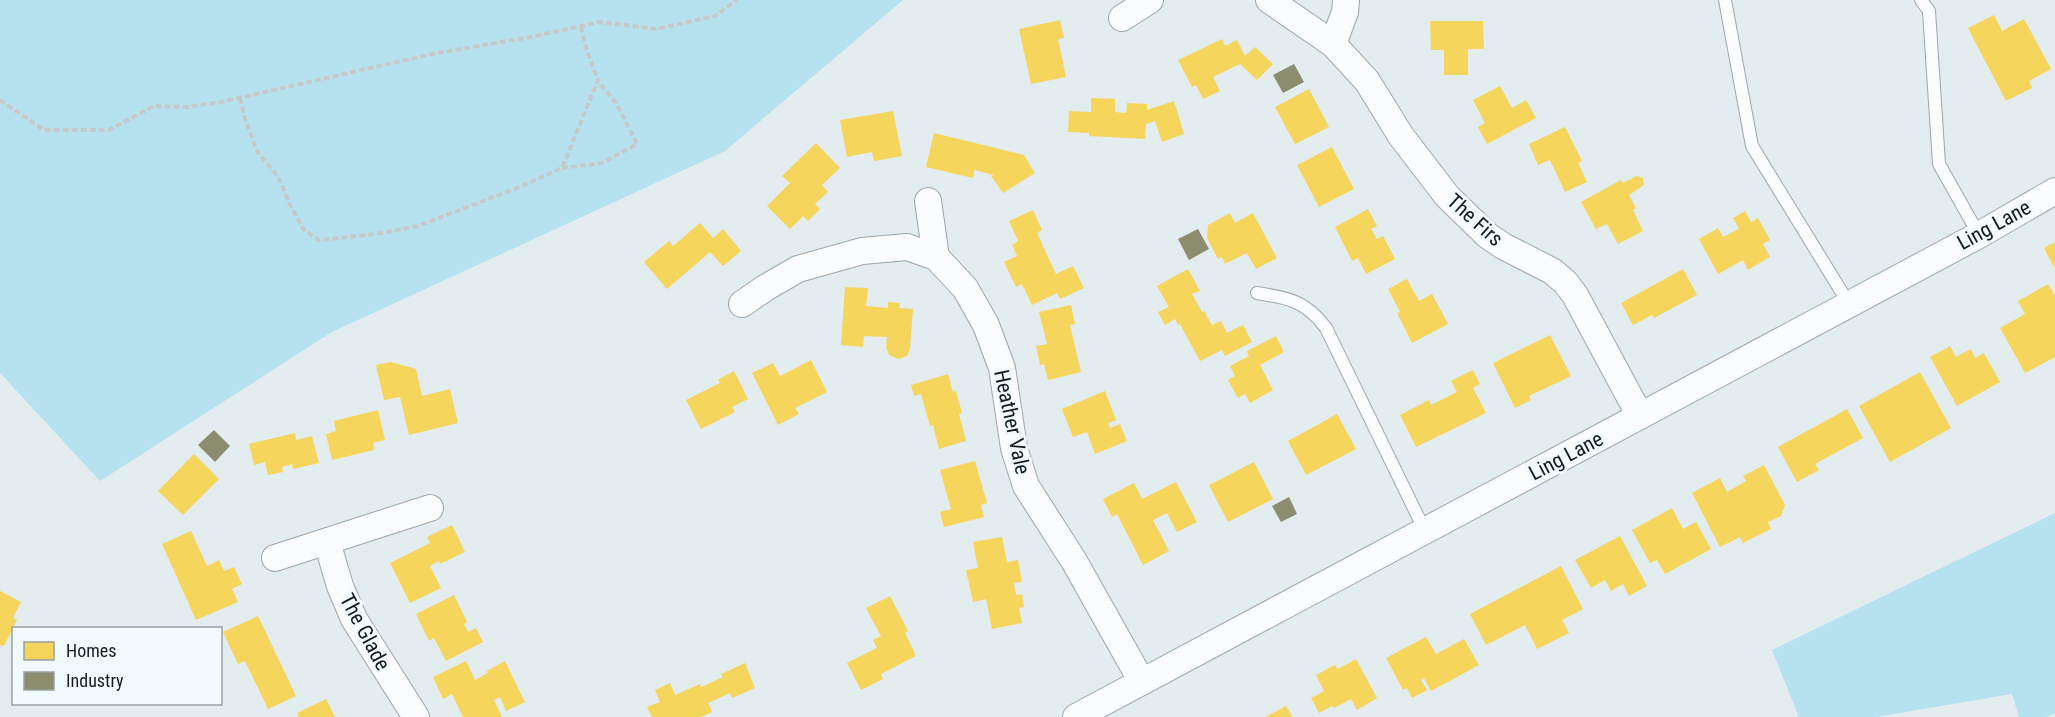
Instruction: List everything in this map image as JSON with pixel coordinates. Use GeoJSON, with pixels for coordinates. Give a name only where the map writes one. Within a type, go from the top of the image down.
{"type":"FeatureCollection","features":[{"type":"Feature","properties":{"kind":"street"},"geometry":{"type":"LineString","coordinates":[[1122,18],[1149,0]]}},
{"type":"Feature","properties":{"kind":"street","name":"The Firs"},"geometry":{"type":"LineString","coordinates":[[1269,0],[1333,44],[1368,81],[1423,167],[1473,223],[1503,246],[1545,267],[1565,282],[1575,296],[1640,416]]}},
{"type":"Feature","properties":{"kind":"street"},"geometry":{"type":"LineString","coordinates":[[1333,44],[1345,12],[1346,0]]}},
{"type":"Feature","properties":{"kind":"street","name":"Ling Lane"},"geometry":{"type":"LineString","coordinates":[[1076,717],[1849,304],[2055,191]]}},
{"type":"Feature","properties":{"kind":"street"},"geometry":{"type":"LineString","coordinates":[[928,201],[936,257]]}},
{"type":"Feature","properties":{"kind":"street","name":"Heather Vale"},"geometry":{"type":"LineString","coordinates":[[742,304],[798,269],[862,251],[907,247],[936,257],[965,288],[986,325],[1002,368],[1014,448],[1026,486],[1074,561],[1142,682]]}},
{"type":"Feature","properties":{"kind":"street"},"geometry":{"type":"LineString","coordinates":[[275,558],[430,508]]}},
{"type":"Feature","properties":{"kind":"street","name":"The Glade"},"geometry":{"type":"LineString","coordinates":[[327,542],[340,586],[354,619],[416,717]]}},
{"type":"Feature","properties":{"kind":"lane"},"geometry":{"type":"LineString","coordinates":[[1725,0],[1752,146],[1849,304]]}},
{"type":"Feature","properties":{"kind":"lane"},"geometry":{"type":"LineString","coordinates":[[1921,0],[1929,11],[1939,164],[1979,234]]}},
{"type":"Feature","properties":{"kind":"lane"},"geometry":{"type":"LineString","coordinates":[[1257,293],[1289,298],[1304,305],[1326,328],[1425,531]]}},
{"type":"Feature","properties":{"kind":"path"},"geometry":{"type":"LineString","coordinates":[[0,100],[44,130],[109,130],[154,106],[187,107],[240,98],[432,54],[531,37],[600,22],[656,29],[715,16],[737,0]]}},
{"type":"Feature","properties":{"kind":"path"},"geometry":{"type":"LineString","coordinates":[[240,98],[258,153],[279,176],[289,203],[304,230],[320,240],[376,234],[418,226],[562,168],[602,163],[637,144],[616,103],[598,80],[581,26]]}},
{"type":"Feature","properties":{"kind":"path"},"geometry":{"type":"LineString","coordinates":[[562,168],[598,80]]}},
{"type":"Feature","properties":{"kind":"shaded area"},"geometry":{"type":"Polygon","coordinates":[[[0,0],[903,0],[725,151],[332,332],[100,481],[0,373],[0,0]]]}},
{"type":"Feature","properties":{"kind":"shaded area"},"geometry":{"type":"Polygon","coordinates":[[[2055,513],[2055,713],[2047,717],[2019,717],[2012,694],[1876,717],[1799,717],[1772,650],[2055,513]]]}},
{"type":"Feature","properties":{"kind":"building: Homes"},"geometry":{"type":"Polygon","coordinates":[[[1994,15],[2002,31],[2024,19],[2051,69],[2029,81],[2032,88],[2006,101],[1968,28],[1994,15]]]}},
{"type":"Feature","properties":{"kind":"building: Homes"},"geometry":{"type":"Polygon","coordinates":[[[1060,20],[1064,38],[1058,39],[1066,77],[1031,84],[1019,29],[1060,20]]]}},
{"type":"Feature","properties":{"kind":"building: Homes"},"geometry":{"type":"Polygon","coordinates":[[[1430,21],[1483,21],[1484,49],[1468,49],[1468,75],[1444,75],[1444,50],[1431,50],[1430,21]]]}},
{"type":"Feature","properties":{"kind":"building: Homes"},"geometry":{"type":"Polygon","coordinates":[[[1222,39],[1225,46],[1237,40],[1245,56],[1255,47],[1273,64],[1257,80],[1240,64],[1213,77],[1220,91],[1203,99],[1196,85],[1192,87],[1178,60],[1222,39]]]}},
{"type":"Feature","properties":{"kind":"building: Homes"},"geometry":{"type":"Polygon","coordinates":[[[1500,86],[1512,108],[1526,100],[1536,118],[1487,144],[1478,127],[1485,123],[1473,100],[1500,86]]]}},
{"type":"Feature","properties":{"kind":"building: Homes"},"geometry":{"type":"Polygon","coordinates":[[[1309,89],[1329,127],[1295,144],[1275,107],[1309,89]]]}},
{"type":"Feature","properties":{"kind":"building: Homes"},"geometry":{"type":"Polygon","coordinates":[[[1091,98],[1115,99],[1115,112],[1126,113],[1127,103],[1147,104],[1147,110],[1174,101],[1184,134],[1162,142],[1155,121],[1146,124],[1145,139],[1089,136],[1089,133],[1068,132],[1069,111],[1091,112],[1091,98]]]}},
{"type":"Feature","properties":{"kind":"building: Homes"},"geometry":{"type":"Polygon","coordinates":[[[893,111],[902,156],[874,161],[872,152],[847,157],[840,120],[893,111]]]}},
{"type":"Feature","properties":{"kind":"building: Homes"},"geometry":{"type":"Polygon","coordinates":[[[1565,127],[1582,161],[1578,163],[1587,182],[1565,192],[1550,160],[1538,165],[1529,144],[1565,127]]]}},
{"type":"Feature","properties":{"kind":"building: Homes"},"geometry":{"type":"Polygon","coordinates":[[[934,133],[1024,155],[1035,173],[1003,193],[991,176],[994,175],[974,170],[973,178],[926,167],[934,133]]]}},
{"type":"Feature","properties":{"kind":"building: Homes"},"geometry":{"type":"Polygon","coordinates":[[[816,143],[840,168],[822,185],[828,192],[815,204],[820,209],[808,221],[803,216],[790,229],[767,206],[790,183],[782,176],[816,143]]]}},
{"type":"Feature","properties":{"kind":"building: Homes"},"geometry":{"type":"Polygon","coordinates":[[[1332,147],[1354,189],[1319,207],[1297,165],[1332,147]]]}},
{"type":"Feature","properties":{"kind":"building: Homes"},"geometry":{"type":"Polygon","coordinates":[[[1636,176],[1643,178],[1644,185],[1629,195],[1636,208],[1633,210],[1643,231],[1618,244],[1607,224],[1596,229],[1581,202],[1621,180],[1623,183],[1636,176]]]}},
{"type":"Feature","properties":{"kind":"building: Homes"},"geometry":{"type":"Polygon","coordinates":[[[1368,209],[1377,226],[1371,229],[1377,239],[1383,236],[1395,259],[1366,274],[1358,258],[1352,261],[1335,227],[1368,209]]]}},
{"type":"Feature","properties":{"kind":"building: Homes"},"geometry":{"type":"Polygon","coordinates":[[[1033,210],[1042,230],[1037,233],[1056,274],[1073,266],[1084,288],[1060,299],[1057,293],[1032,305],[1022,284],[1016,287],[1004,262],[1017,256],[1012,245],[1018,241],[1009,221],[1033,210]]]}},
{"type":"Feature","properties":{"kind":"building: Homes"},"geometry":{"type":"Polygon","coordinates":[[[1745,211],[1751,222],[1758,218],[1770,240],[1763,244],[1770,257],[1748,270],[1743,260],[1718,274],[1699,239],[1718,228],[1723,237],[1739,229],[1733,218],[1745,211]]]}},
{"type":"Feature","properties":{"kind":"building: Homes"},"geometry":{"type":"Polygon","coordinates":[[[1230,213],[1235,223],[1253,213],[1277,258],[1256,269],[1247,253],[1225,264],[1222,257],[1218,259],[1207,238],[1208,225],[1230,213]]]}},
{"type":"Feature","properties":{"kind":"building: Homes"},"geometry":{"type":"Polygon","coordinates":[[[700,223],[713,238],[723,229],[741,251],[723,266],[710,252],[667,289],[644,262],[669,241],[673,246],[700,223]]]}},
{"type":"Feature","properties":{"kind":"building: Homes"},"geometry":{"type":"Polygon","coordinates":[[[2055,242],[2055,269],[2044,248],[2055,242]]]}},
{"type":"Feature","properties":{"kind":"building: Homes"},"geometry":{"type":"Polygon","coordinates":[[[1188,269],[1200,291],[1192,294],[1212,325],[1221,321],[1227,333],[1243,325],[1252,342],[1225,356],[1222,350],[1200,361],[1180,324],[1178,325],[1175,319],[1165,325],[1158,312],[1169,307],[1157,286],[1188,269]]]}},
{"type":"Feature","properties":{"kind":"building: Homes"},"geometry":{"type":"Polygon","coordinates":[[[1683,269],[1697,295],[1654,318],[1652,315],[1633,325],[1621,303],[1683,269]]]}},
{"type":"Feature","properties":{"kind":"building: Homes"},"geometry":{"type":"Polygon","coordinates":[[[1407,279],[1419,301],[1432,294],[1448,324],[1412,343],[1388,289],[1407,279]]]}},
{"type":"Feature","properties":{"kind":"building: Homes"},"geometry":{"type":"Polygon","coordinates":[[[2048,284],[2055,296],[2055,357],[2025,373],[2000,328],[2025,314],[2018,301],[2048,284]]]}},
{"type":"Feature","properties":{"kind":"building: Homes"},"geometry":{"type":"Polygon","coordinates":[[[845,287],[868,288],[866,306],[888,308],[888,302],[900,303],[899,308],[913,309],[910,349],[907,356],[899,359],[889,355],[886,348],[887,337],[864,336],[863,347],[841,345],[845,287]]]}},
{"type":"Feature","properties":{"kind":"building: Homes"},"geometry":{"type":"Polygon","coordinates":[[[1071,305],[1075,324],[1070,325],[1081,372],[1048,380],[1044,364],[1040,365],[1036,346],[1047,344],[1039,312],[1071,305]]]}},
{"type":"Feature","properties":{"kind":"building: Homes"},"geometry":{"type":"Polygon","coordinates":[[[1550,335],[1571,376],[1529,396],[1531,400],[1515,408],[1493,363],[1550,335]]]}},
{"type":"Feature","properties":{"kind":"building: Homes"},"geometry":{"type":"Polygon","coordinates":[[[1276,336],[1284,352],[1260,365],[1273,390],[1250,403],[1245,394],[1238,398],[1228,380],[1235,376],[1230,366],[1249,356],[1247,351],[1276,336]]]}},
{"type":"Feature","properties":{"kind":"building: Homes"},"geometry":{"type":"Polygon","coordinates":[[[1950,346],[1956,357],[1971,349],[1975,358],[1984,353],[2000,382],[1957,406],[1930,357],[1950,346]]]}},
{"type":"Feature","properties":{"kind":"building: Homes"},"geometry":{"type":"Polygon","coordinates":[[[811,360],[827,392],[795,408],[799,414],[778,425],[752,373],[773,363],[780,376],[811,360]]]}},
{"type":"Feature","properties":{"kind":"building: Homes"},"geometry":{"type":"Polygon","coordinates":[[[391,362],[416,369],[422,396],[450,389],[458,423],[409,435],[400,397],[384,400],[376,365],[391,362]]]}},
{"type":"Feature","properties":{"kind":"building: Homes"},"geometry":{"type":"Polygon","coordinates":[[[1473,370],[1480,384],[1473,388],[1486,413],[1416,447],[1400,415],[1429,400],[1431,405],[1457,392],[1451,381],[1473,370]]]}},
{"type":"Feature","properties":{"kind":"building: Homes"},"geometry":{"type":"Polygon","coordinates":[[[734,371],[748,399],[732,407],[735,412],[701,429],[686,400],[720,383],[718,380],[734,371]]]}},
{"type":"Feature","properties":{"kind":"building: Homes"},"geometry":{"type":"Polygon","coordinates":[[[1920,372],[1951,428],[1890,462],[1859,406],[1920,372]]]}},
{"type":"Feature","properties":{"kind":"building: Homes"},"geometry":{"type":"Polygon","coordinates":[[[948,374],[962,413],[959,414],[966,441],[939,449],[921,394],[914,396],[911,385],[948,374]]]}},
{"type":"Feature","properties":{"kind":"building: Homes"},"geometry":{"type":"Polygon","coordinates":[[[1105,391],[1116,420],[1108,423],[1110,428],[1120,424],[1127,441],[1095,454],[1087,432],[1073,437],[1062,409],[1105,391]]]}},
{"type":"Feature","properties":{"kind":"building: Homes"},"geometry":{"type":"Polygon","coordinates":[[[1847,409],[1863,438],[1815,464],[1819,470],[1797,482],[1778,447],[1847,409]]]}},
{"type":"Feature","properties":{"kind":"building: Homes"},"geometry":{"type":"Polygon","coordinates":[[[378,410],[385,440],[373,443],[374,450],[332,460],[326,434],[336,431],[334,421],[378,410]]]}},
{"type":"Feature","properties":{"kind":"building: Homes"},"geometry":{"type":"Polygon","coordinates":[[[1337,414],[1356,449],[1306,475],[1288,441],[1337,414]]]}},
{"type":"Feature","properties":{"kind":"building: Homes"},"geometry":{"type":"Polygon","coordinates":[[[295,433],[296,440],[312,436],[319,463],[293,469],[292,464],[282,467],[283,472],[268,475],[265,462],[254,465],[249,444],[295,433]]]}},
{"type":"Feature","properties":{"kind":"building: Homes"},"geometry":{"type":"Polygon","coordinates":[[[194,454],[219,479],[183,515],[158,491],[194,454]]]}},
{"type":"Feature","properties":{"kind":"building: Homes"},"geometry":{"type":"Polygon","coordinates":[[[975,461],[987,503],[981,505],[984,517],[944,527],[940,512],[951,509],[940,470],[975,461]]]}},
{"type":"Feature","properties":{"kind":"building: Homes"},"geometry":{"type":"Polygon","coordinates":[[[1254,462],[1273,499],[1228,522],[1209,485],[1254,462]]]}},
{"type":"Feature","properties":{"kind":"building: Homes"},"geometry":{"type":"Polygon","coordinates":[[[1764,465],[1785,505],[1781,516],[1768,522],[1771,529],[1743,543],[1740,537],[1720,547],[1692,493],[1720,478],[1727,492],[1746,481],[1743,476],[1764,465]]]}},
{"type":"Feature","properties":{"kind":"building: Homes"},"geometry":{"type":"Polygon","coordinates":[[[1176,482],[1197,522],[1177,532],[1167,513],[1153,520],[1169,551],[1143,565],[1117,514],[1112,517],[1103,499],[1134,483],[1142,499],[1176,482]]]}},
{"type":"Feature","properties":{"kind":"building: Homes"},"geometry":{"type":"Polygon","coordinates":[[[1672,508],[1683,529],[1696,522],[1711,549],[1665,574],[1657,560],[1650,563],[1632,530],[1672,508]]]}},
{"type":"Feature","properties":{"kind":"building: Homes"},"geometry":{"type":"Polygon","coordinates":[[[452,525],[465,552],[440,564],[439,561],[430,566],[441,588],[410,603],[390,563],[430,543],[427,537],[452,525]]]}},
{"type":"Feature","properties":{"kind":"building: Homes"},"geometry":{"type":"Polygon","coordinates":[[[191,531],[207,566],[219,560],[224,571],[234,567],[242,584],[232,589],[238,602],[196,620],[162,544],[191,531]]]}},
{"type":"Feature","properties":{"kind":"building: Homes"},"geometry":{"type":"Polygon","coordinates":[[[1620,536],[1647,586],[1629,596],[1623,584],[1611,591],[1605,580],[1591,588],[1575,560],[1620,536]]]}},
{"type":"Feature","properties":{"kind":"building: Homes"},"geometry":{"type":"Polygon","coordinates":[[[1002,537],[1007,562],[1018,560],[1022,582],[1014,583],[1016,595],[1022,594],[1024,607],[1019,608],[1022,623],[992,629],[986,599],[973,602],[966,570],[978,568],[973,542],[1002,537]]]}},
{"type":"Feature","properties":{"kind":"building: Homes"},"geometry":{"type":"Polygon","coordinates":[[[1561,566],[1583,609],[1562,620],[1569,633],[1537,649],[1525,625],[1486,645],[1470,614],[1561,566]]]}},
{"type":"Feature","properties":{"kind":"building: Homes"},"geometry":{"type":"Polygon","coordinates":[[[0,591],[21,602],[13,618],[17,620],[4,646],[0,645],[0,591]]]}},
{"type":"Feature","properties":{"kind":"building: Homes"},"geometry":{"type":"Polygon","coordinates":[[[454,595],[467,622],[464,624],[468,632],[476,628],[483,642],[446,661],[434,638],[429,641],[416,614],[454,595]]]}},
{"type":"Feature","properties":{"kind":"building: Homes"},"geometry":{"type":"Polygon","coordinates":[[[890,596],[908,631],[905,633],[916,656],[881,674],[883,679],[861,690],[847,663],[877,648],[873,640],[881,636],[866,608],[890,596]]]}},
{"type":"Feature","properties":{"kind":"building: Homes"},"geometry":{"type":"Polygon","coordinates":[[[258,616],[296,696],[268,709],[245,661],[238,664],[223,632],[258,616]]]}},
{"type":"Feature","properties":{"kind":"building: Homes"},"geometry":{"type":"Polygon","coordinates":[[[1426,637],[1436,654],[1464,639],[1479,665],[1431,691],[1424,678],[1421,680],[1427,690],[1412,698],[1407,688],[1403,690],[1386,658],[1426,637]]]}},
{"type":"Feature","properties":{"kind":"building: Homes"},"geometry":{"type":"Polygon","coordinates":[[[1356,659],[1377,698],[1357,710],[1351,699],[1319,713],[1311,698],[1324,691],[1316,675],[1335,665],[1338,669],[1356,659]]]}},
{"type":"Feature","properties":{"kind":"building: Homes"},"geometry":{"type":"Polygon","coordinates":[[[466,661],[475,680],[505,661],[525,702],[506,711],[500,697],[494,700],[502,717],[463,717],[452,694],[443,699],[433,677],[466,661]]]}},
{"type":"Feature","properties":{"kind":"building: Homes"},"geometry":{"type":"Polygon","coordinates":[[[745,663],[755,688],[732,698],[730,693],[708,703],[712,712],[701,717],[652,717],[647,707],[660,702],[655,690],[670,683],[675,695],[723,677],[721,674],[745,663]]]}},
{"type":"Feature","properties":{"kind":"building: Homes"},"geometry":{"type":"Polygon","coordinates":[[[326,699],[335,717],[299,717],[297,713],[326,699]]]}},
{"type":"Feature","properties":{"kind":"building: Homes"},"geometry":{"type":"Polygon","coordinates":[[[1286,706],[1292,717],[1265,717],[1286,706]]]}},
{"type":"Feature","properties":{"kind":"building: Industry"},"geometry":{"type":"Polygon","coordinates":[[[1294,64],[1304,82],[1283,93],[1273,75],[1294,64]]]}},
{"type":"Feature","properties":{"kind":"building: Industry"},"geometry":{"type":"Polygon","coordinates":[[[1198,229],[1209,249],[1189,260],[1178,239],[1198,229]]]}},
{"type":"Feature","properties":{"kind":"building: Industry"},"geometry":{"type":"Polygon","coordinates":[[[214,430],[230,446],[215,462],[198,445],[214,430]]]}},
{"type":"Feature","properties":{"kind":"building: Industry"},"geometry":{"type":"Polygon","coordinates":[[[1289,497],[1297,514],[1281,522],[1272,506],[1289,497]]]}}]}
